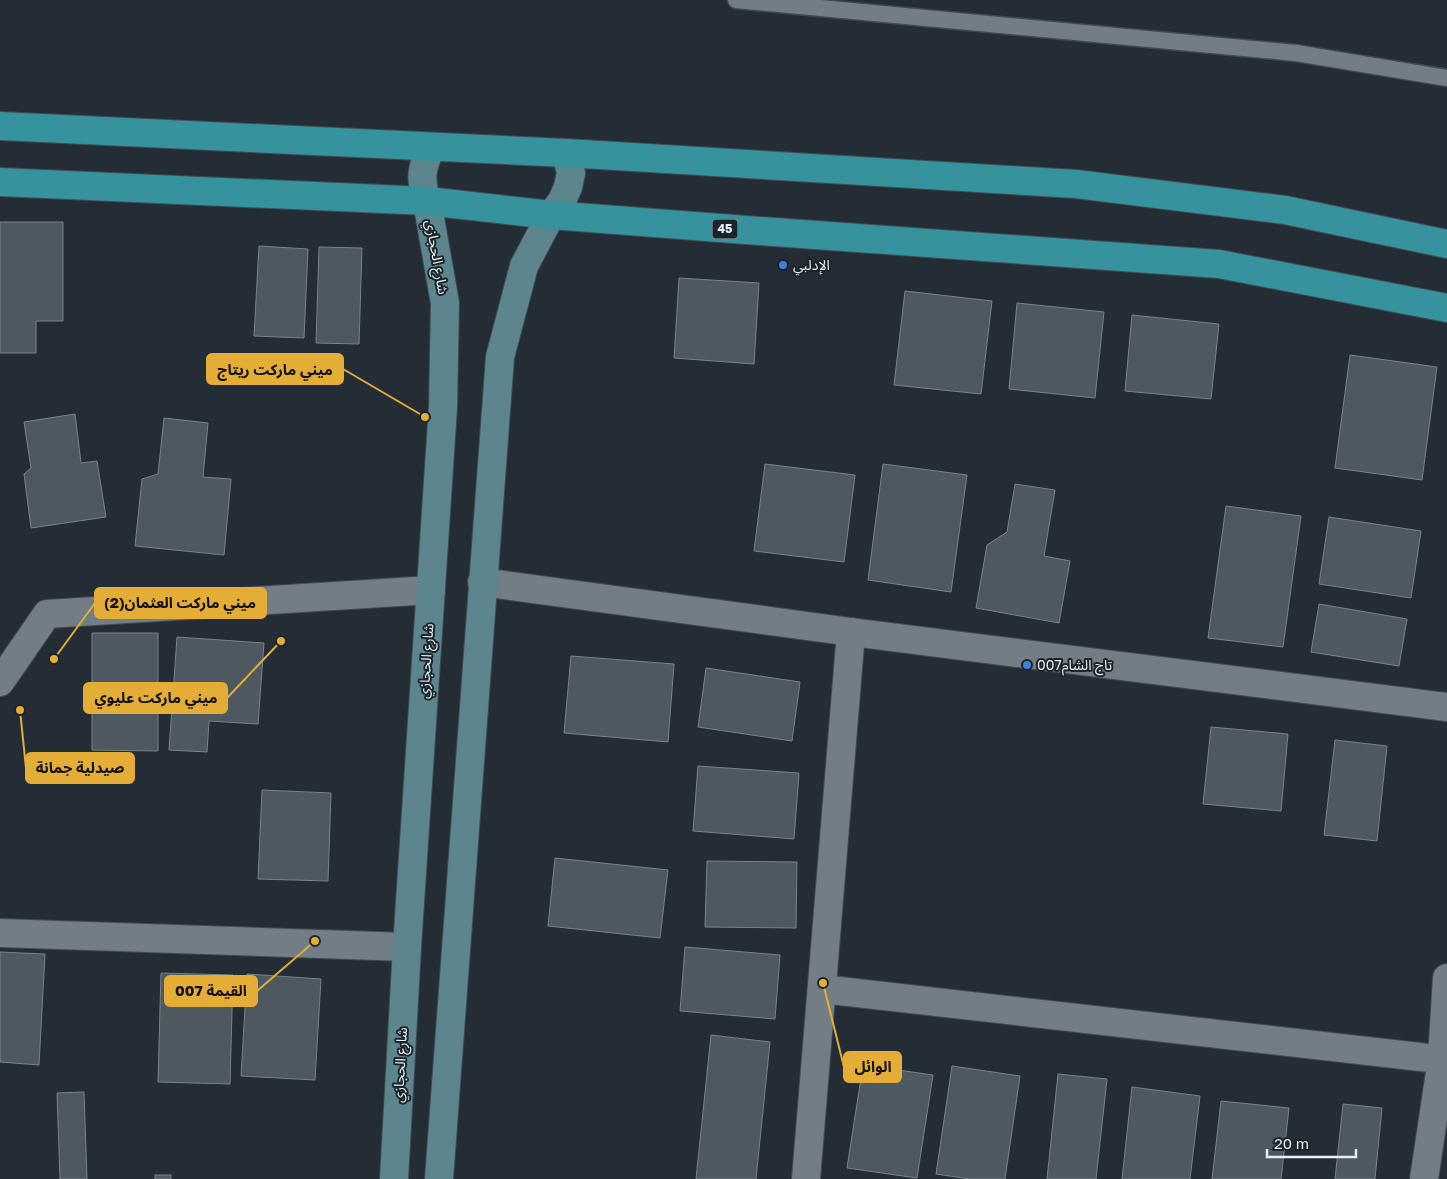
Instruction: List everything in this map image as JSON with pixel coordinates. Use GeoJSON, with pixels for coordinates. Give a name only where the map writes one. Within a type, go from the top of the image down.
{"type":"FeatureCollection","features":[{"type":"Feature","properties":{"kind":"highway"},"geometry":{"type":"LineString","coordinates":[[0,126],[566,153],[1076,184],[1285,210],[1447,244]]}},
{"type":"Feature","properties":{"kind":"highway","name":"45"},"geometry":{"type":"LineString","coordinates":[[0,182],[427,201],[551,215],[1219,264],[1447,308]]}},
{"type":"Feature","properties":{"kind":"main road","name":"شارع الحجازي"},"geometry":{"type":"LineString","coordinates":[[394,1179],[406,947],[443,407],[445,303],[427,201],[421,187],[424,162],[431,147]]}},
{"type":"Feature","properties":{"kind":"main road"},"geometry":{"type":"LineString","coordinates":[[439,1179],[500,357],[524,266],[551,215],[562,201],[568,187],[571,173],[566,153]]}},
{"type":"Feature","properties":{"kind":"street"},"geometry":{"type":"LineString","coordinates":[[482,582],[851,632],[1447,707]]}},
{"type":"Feature","properties":{"kind":"street"},"geometry":{"type":"LineString","coordinates":[[0,682],[47,614],[431,590]]}},
{"type":"Feature","properties":{"kind":"street"},"geometry":{"type":"LineString","coordinates":[[806,1179],[851,632]]}},
{"type":"Feature","properties":{"kind":"street"},"geometry":{"type":"LineString","coordinates":[[0,933],[406,947]]}},
{"type":"Feature","properties":{"kind":"street"},"geometry":{"type":"LineString","coordinates":[[1424,1179],[1444,1059],[1447,978]]}},
{"type":"Feature","properties":{"kind":"street"},"geometry":{"type":"LineString","coordinates":[[822,989],[1444,1059]]}},
{"type":"Feature","properties":{"kind":"lane"},"geometry":{"type":"LineString","coordinates":[[736,0],[1296,53],[1447,78]]}},
{"type":"Feature","properties":{"kind":"building"},"geometry":{"type":"Polygon","coordinates":[[[0,222],[63,222],[63,321],[36,321],[36,353],[0,353],[0,222]]]}},
{"type":"Feature","properties":{"kind":"building"},"geometry":{"type":"Polygon","coordinates":[[[259,246],[308,249],[304,338],[254,336],[259,246]]]}},
{"type":"Feature","properties":{"kind":"building"},"geometry":{"type":"Polygon","coordinates":[[[319,247],[362,248],[359,344],[316,343],[319,247]]]}},
{"type":"Feature","properties":{"kind":"building"},"geometry":{"type":"Polygon","coordinates":[[[679,278],[759,283],[754,364],[674,358],[679,278]]]}},
{"type":"Feature","properties":{"kind":"building"},"geometry":{"type":"Polygon","coordinates":[[[905,291],[992,301],[981,394],[894,385],[905,291]]]}},
{"type":"Feature","properties":{"kind":"building"},"geometry":{"type":"Polygon","coordinates":[[[1017,303],[1104,312],[1095,398],[1009,389],[1017,303]]]}},
{"type":"Feature","properties":{"kind":"building"},"geometry":{"type":"Polygon","coordinates":[[[1132,315],[1219,324],[1211,399],[1125,391],[1132,315]]]}},
{"type":"Feature","properties":{"kind":"building"},"geometry":{"type":"Polygon","coordinates":[[[1350,355],[1437,367],[1422,480],[1335,468],[1350,355]]]}},
{"type":"Feature","properties":{"kind":"building"},"geometry":{"type":"Polygon","coordinates":[[[75,414],[81,463],[97,461],[106,517],[31,528],[24,474],[31,468],[24,422],[75,414]]]}},
{"type":"Feature","properties":{"kind":"building"},"geometry":{"type":"Polygon","coordinates":[[[164,418],[208,423],[203,477],[231,479],[224,555],[135,546],[142,479],[158,474],[164,418]]]}},
{"type":"Feature","properties":{"kind":"building"},"geometry":{"type":"Polygon","coordinates":[[[765,464],[855,475],[844,562],[754,551],[765,464]]]}},
{"type":"Feature","properties":{"kind":"building"},"geometry":{"type":"Polygon","coordinates":[[[883,464],[967,475],[951,592],[868,580],[883,464]]]}},
{"type":"Feature","properties":{"kind":"building"},"geometry":{"type":"Polygon","coordinates":[[[1015,484],[1055,490],[1044,556],[1070,561],[1059,623],[976,608],[987,545],[1007,532],[1015,484]]]}},
{"type":"Feature","properties":{"kind":"building"},"geometry":{"type":"Polygon","coordinates":[[[1226,506],[1301,516],[1283,647],[1208,638],[1226,506]]]}},
{"type":"Feature","properties":{"kind":"building"},"geometry":{"type":"Polygon","coordinates":[[[1329,517],[1421,531],[1411,598],[1319,584],[1329,517]]]}},
{"type":"Feature","properties":{"kind":"building"},"geometry":{"type":"Polygon","coordinates":[[[1319,604],[1407,619],[1399,666],[1311,652],[1319,604]]]}},
{"type":"Feature","properties":{"kind":"building"},"geometry":{"type":"Polygon","coordinates":[[[92,633],[158,633],[158,751],[92,750],[92,633]]]}},
{"type":"Feature","properties":{"kind":"building"},"geometry":{"type":"Polygon","coordinates":[[[177,637],[264,643],[258,724],[209,721],[207,752],[169,750],[177,637]]]}},
{"type":"Feature","properties":{"kind":"building"},"geometry":{"type":"Polygon","coordinates":[[[571,656],[674,664],[668,742],[564,733],[571,656]]]}},
{"type":"Feature","properties":{"kind":"building"},"geometry":{"type":"Polygon","coordinates":[[[706,668],[800,682],[792,741],[698,727],[706,668]]]}},
{"type":"Feature","properties":{"kind":"building"},"geometry":{"type":"Polygon","coordinates":[[[1211,727],[1288,734],[1281,811],[1203,804],[1211,727]]]}},
{"type":"Feature","properties":{"kind":"building"},"geometry":{"type":"Polygon","coordinates":[[[1335,740],[1387,746],[1377,841],[1324,835],[1335,740]]]}},
{"type":"Feature","properties":{"kind":"building"},"geometry":{"type":"Polygon","coordinates":[[[698,766],[799,773],[794,839],[693,831],[698,766]]]}},
{"type":"Feature","properties":{"kind":"building"},"geometry":{"type":"Polygon","coordinates":[[[262,790],[331,793],[328,881],[258,879],[262,790]]]}},
{"type":"Feature","properties":{"kind":"building"},"geometry":{"type":"Polygon","coordinates":[[[555,858],[668,870],[660,938],[548,926],[555,858]]]}},
{"type":"Feature","properties":{"kind":"building"},"geometry":{"type":"Polygon","coordinates":[[[707,861],[797,862],[796,928],[705,927],[707,861]]]}},
{"type":"Feature","properties":{"kind":"building"},"geometry":{"type":"Polygon","coordinates":[[[685,947],[780,955],[775,1019],[680,1011],[685,947]]]}},
{"type":"Feature","properties":{"kind":"building"},"geometry":{"type":"Polygon","coordinates":[[[0,952],[45,954],[39,1065],[0,1062],[0,952]]]}},
{"type":"Feature","properties":{"kind":"building"},"geometry":{"type":"Polygon","coordinates":[[[161,973],[233,975],[230,1084],[158,1082],[161,973]]]}},
{"type":"Feature","properties":{"kind":"building"},"geometry":{"type":"Polygon","coordinates":[[[247,974],[321,979],[315,1080],[241,1076],[247,974]]]}},
{"type":"Feature","properties":{"kind":"building"},"geometry":{"type":"Polygon","coordinates":[[[711,1035],[770,1042],[756,1179],[696,1179],[711,1035]]]}},
{"type":"Feature","properties":{"kind":"building"},"geometry":{"type":"Polygon","coordinates":[[[863,1065],[933,1075],[917,1178],[847,1168],[863,1065]]]}},
{"type":"Feature","properties":{"kind":"building"},"geometry":{"type":"Polygon","coordinates":[[[952,1066],[1020,1076],[1005,1179],[970,1179],[936,1174],[952,1066]]]}},
{"type":"Feature","properties":{"kind":"building"},"geometry":{"type":"Polygon","coordinates":[[[1058,1074],[1107,1079],[1096,1179],[1047,1179],[1058,1074]]]}},
{"type":"Feature","properties":{"kind":"building"},"geometry":{"type":"Polygon","coordinates":[[[1132,1087],[1200,1096],[1190,1179],[1122,1179],[1132,1087]]]}},
{"type":"Feature","properties":{"kind":"building"},"geometry":{"type":"Polygon","coordinates":[[[84,1092],[87,1179],[60,1179],[57,1093],[84,1092]]]}},
{"type":"Feature","properties":{"kind":"building"},"geometry":{"type":"Polygon","coordinates":[[[1221,1101],[1289,1108],[1281,1179],[1212,1179],[1221,1101]]]}},
{"type":"Feature","properties":{"kind":"building"},"geometry":{"type":"Polygon","coordinates":[[[1343,1104],[1382,1108],[1375,1179],[1335,1179],[1343,1104]]]}},
{"type":"Feature","properties":{"kind":"building"},"geometry":{"type":"Polygon","coordinates":[[[155,1175],[171,1175],[171,1179],[155,1179],[155,1175]]]}},
{"type":"Feature","properties":{"kind":"place","name":"الإدلبي"},"geometry":{"type":"Point","coordinates":[783,265]}},
{"type":"Feature","properties":{"kind":"place","name":"ميني ماركت ريتاج"},"geometry":{"type":"Point","coordinates":[425,417]}},
{"type":"Feature","properties":{"kind":"place","name":"ميني ماركت عليوي"},"geometry":{"type":"Point","coordinates":[281,641]}},
{"type":"Feature","properties":{"kind":"place","name":"ميني ماركت العثمان(2)"},"geometry":{"type":"Point","coordinates":[54,659]}},
{"type":"Feature","properties":{"kind":"place","name":"تاج الشام007"},"geometry":{"type":"Point","coordinates":[1027,665]}},
{"type":"Feature","properties":{"kind":"place","name":"صيدلية جمانة"},"geometry":{"type":"Point","coordinates":[20,710]}},
{"type":"Feature","properties":{"kind":"place","name":"القيمة 007"},"geometry":{"type":"Point","coordinates":[315,941]}},
{"type":"Feature","properties":{"kind":"place","name":"الوائل"},"geometry":{"type":"Point","coordinates":[823,983]}}]}
